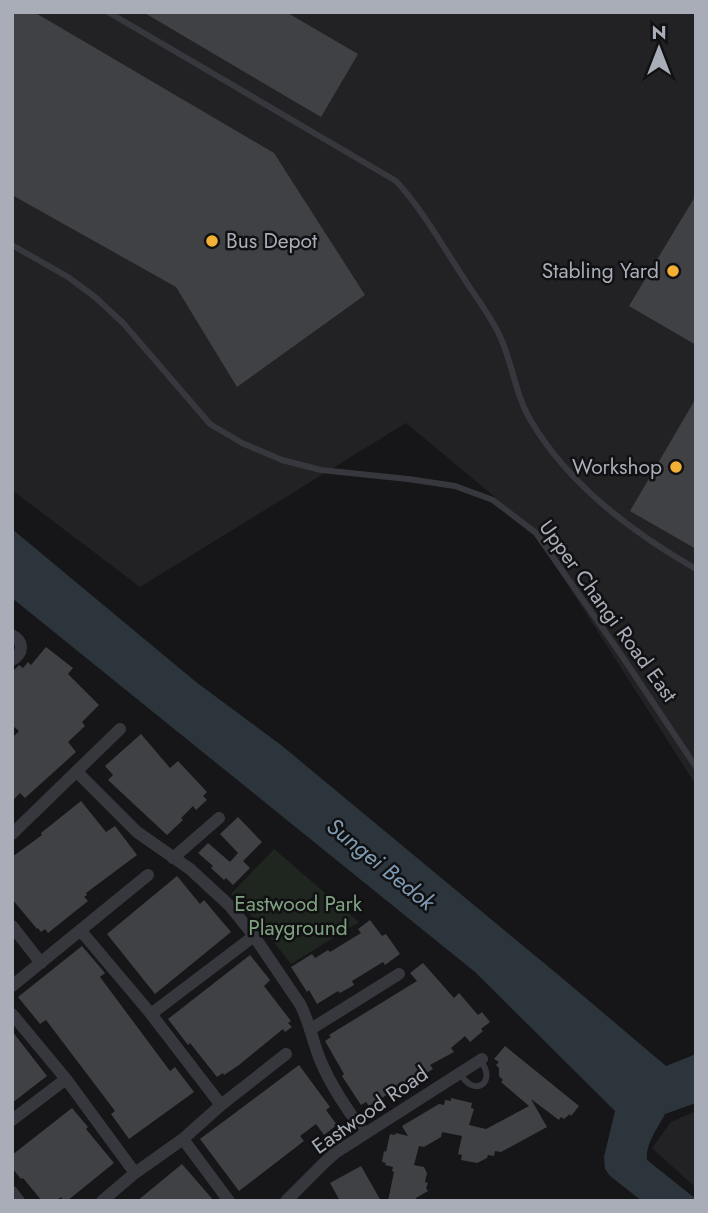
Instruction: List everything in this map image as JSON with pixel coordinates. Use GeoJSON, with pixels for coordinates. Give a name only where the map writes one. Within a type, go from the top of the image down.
{"type":"FeatureCollection","features":[{"type":"Feature","properties":{"kind":"street"},"geometry":{"type":"LineString","coordinates":[[12,635],[19,639],[22,647],[19,655],[12,660]]}},
{"type":"Feature","properties":{"kind":"street"},"geometry":{"type":"LineString","coordinates":[[12,834],[121,729]]}},
{"type":"Feature","properties":{"kind":"street"},"geometry":{"type":"LineString","coordinates":[[77,772],[137,832],[190,869],[239,916],[295,995],[311,1029],[319,1057],[339,1097],[365,1134]]}},
{"type":"Feature","properties":{"kind":"street"},"geometry":{"type":"LineString","coordinates":[[173,858],[219,818]]}},
{"type":"Feature","properties":{"kind":"street"},"geometry":{"type":"LineString","coordinates":[[12,986],[148,876]]}},
{"type":"Feature","properties":{"kind":"street"},"geometry":{"type":"LineString","coordinates":[[12,926],[41,963]]}},
{"type":"Feature","properties":{"kind":"street"},"geometry":{"type":"LineString","coordinates":[[81,931],[151,1014],[221,1105]]}},
{"type":"Feature","properties":{"kind":"street"},"geometry":{"type":"LineString","coordinates":[[151,1014],[254,936]]}},
{"type":"Feature","properties":{"kind":"street"},"geometry":{"type":"LineString","coordinates":[[311,1029],[399,974]]}},
{"type":"Feature","properties":{"kind":"street"},"geometry":{"type":"LineString","coordinates":[[12,1014],[66,1079],[135,1173]]}},
{"type":"Feature","properties":{"kind":"street"},"geometry":{"type":"LineString","coordinates":[[102,1201],[135,1173],[183,1139],[286,1054]]}},
{"type":"Feature","properties":{"kind":"street","name":"Eastwood Road"},"geometry":{"type":"LineString","coordinates":[[286,1201],[324,1163],[481,1059]]}},
{"type":"Feature","properties":{"kind":"street"},"geometry":{"type":"LineString","coordinates":[[12,1120],[66,1079]]}},
{"type":"Feature","properties":{"kind":"street"},"geometry":{"type":"LineString","coordinates":[[183,1139],[229,1201]]}},
{"type":"Feature","properties":{"kind":"street"},"geometry":{"type":"LineString","coordinates":[[12,1192],[19,1201]]}},
{"type":"Feature","properties":{"kind":"lane"},"geometry":{"type":"LineString","coordinates":[[108,12],[396,181],[420,211],[501,338],[521,403],[540,435],[563,465],[589,492],[656,545],[696,569]]}},
{"type":"Feature","properties":{"kind":"lane","name":"Upper Changi Road East"},"geometry":{"type":"LineString","coordinates":[[12,245],[68,277],[95,297],[123,323],[210,424],[242,443],[282,460],[321,470],[456,486],[493,500],[536,533],[696,767]]}},
{"type":"Feature","properties":{"kind":"lane"},"geometry":{"type":"LineString","coordinates":[[459,1072],[471,1086],[483,1084],[487,1073],[481,1059]]}},
{"type":"Feature","properties":{"kind":"shaded area"},"geometry":{"type":"Polygon","coordinates":[[[12,12],[696,12],[696,785],[530,526],[406,423],[140,587],[12,490],[12,12]]]}},
{"type":"Feature","properties":{"kind":"shaded area"},"geometry":{"type":"Polygon","coordinates":[[[696,1111],[696,1188],[652,1148],[671,1122],[696,1111]]]}},
{"type":"Feature","properties":{"kind":"green space","name":"Eastwood Park Playground"},"geometry":{"type":"Polygon","coordinates":[[[274,849],[359,922],[291,964],[231,894],[274,849]]]}},
{"type":"Feature","properties":{"kind":"water","name":"Sungei Bedok"},"geometry":{"type":"Polygon","coordinates":[[[12,529],[196,682],[281,745],[666,1066],[696,1054],[696,1103],[665,1114],[650,1142],[647,1160],[696,1201],[642,1201],[610,1176],[605,1169],[604,1157],[615,1111],[475,972],[12,598],[12,529]]]}},
{"type":"Feature","properties":{"kind":"building","name":"Bus Depot"},"geometry":{"type":"Polygon","coordinates":[[[12,12],[34,12],[274,153],[365,295],[237,387],[176,287],[12,195],[12,12]]]}},
{"type":"Feature","properties":{"kind":"building"},"geometry":{"type":"Polygon","coordinates":[[[143,12],[286,12],[358,54],[321,117],[143,12]]]}},
{"type":"Feature","properties":{"kind":"building","name":"Stabling Yard"},"geometry":{"type":"Polygon","coordinates":[[[696,195],[696,345],[629,306],[696,195]]]}},
{"type":"Feature","properties":{"kind":"building","name":"Workshop"},"geometry":{"type":"Polygon","coordinates":[[[696,398],[696,549],[630,511],[696,398]]]}},
{"type":"Feature","properties":{"kind":"building"},"geometry":{"type":"Polygon","coordinates":[[[46,647],[73,668],[68,674],[99,705],[82,722],[85,726],[68,742],[76,752],[25,798],[20,793],[12,801],[12,738],[19,731],[12,725],[12,672],[19,665],[23,668],[28,662],[31,665],[46,647]]]}},
{"type":"Feature","properties":{"kind":"building"},"geometry":{"type":"Polygon","coordinates":[[[141,734],[170,768],[178,761],[207,792],[203,796],[207,800],[196,810],[193,806],[167,835],[108,780],[113,775],[105,766],[141,734]]]}},
{"type":"Feature","properties":{"kind":"building"},"geometry":{"type":"Polygon","coordinates":[[[81,801],[106,832],[115,826],[137,855],[86,893],[84,897],[88,901],[48,933],[45,929],[41,932],[12,899],[12,857],[81,801]]]}},
{"type":"Feature","properties":{"kind":"building"},"geometry":{"type":"Polygon","coordinates":[[[238,817],[262,842],[243,861],[250,868],[233,885],[226,878],[224,880],[198,853],[208,843],[230,862],[238,853],[220,834],[238,817]]]}},
{"type":"Feature","properties":{"kind":"building"},"geometry":{"type":"Polygon","coordinates":[[[177,876],[200,904],[204,900],[231,932],[155,994],[107,934],[177,876]]]}},
{"type":"Feature","properties":{"kind":"building"},"geometry":{"type":"Polygon","coordinates":[[[370,920],[382,936],[386,934],[400,954],[385,965],[383,962],[352,981],[354,985],[317,1004],[291,967],[312,954],[315,958],[328,950],[330,952],[361,933],[358,929],[370,920]]]}},
{"type":"Feature","properties":{"kind":"building"},"geometry":{"type":"Polygon","coordinates":[[[82,946],[105,973],[100,977],[170,1071],[175,1067],[194,1092],[129,1139],[111,1114],[115,1111],[46,1020],[40,1024],[18,997],[82,946]]]}},
{"type":"Feature","properties":{"kind":"building"},"geometry":{"type":"Polygon","coordinates":[[[250,955],[270,980],[264,986],[291,1021],[288,1023],[292,1027],[285,1032],[283,1029],[239,1065],[217,1077],[168,1019],[250,955]]]}},
{"type":"Feature","properties":{"kind":"building"},"geometry":{"type":"Polygon","coordinates":[[[423,963],[454,998],[459,993],[478,1015],[482,1012],[490,1022],[470,1042],[465,1036],[451,1048],[454,1052],[430,1065],[433,1069],[369,1106],[366,1102],[361,1105],[342,1076],[344,1074],[325,1041],[331,1037],[329,1035],[417,981],[410,973],[423,963]]]}},
{"type":"Feature","properties":{"kind":"building"},"geometry":{"type":"Polygon","coordinates":[[[12,1031],[47,1076],[12,1103],[12,1031]]]}},
{"type":"Feature","properties":{"kind":"building"},"geometry":{"type":"Polygon","coordinates":[[[505,1046],[579,1106],[571,1116],[570,1114],[564,1119],[561,1117],[559,1120],[531,1099],[547,1127],[501,1152],[495,1151],[494,1156],[488,1155],[477,1163],[461,1160],[462,1155],[458,1154],[462,1136],[442,1132],[441,1137],[424,1147],[419,1146],[414,1165],[424,1167],[428,1191],[416,1198],[417,1201],[388,1201],[394,1172],[393,1167],[382,1162],[390,1134],[408,1136],[402,1126],[439,1104],[444,1105],[445,1100],[451,1101],[451,1098],[472,1103],[471,1108],[474,1109],[469,1125],[486,1129],[529,1106],[501,1082],[503,1080],[496,1065],[499,1062],[494,1059],[505,1046]]]}},
{"type":"Feature","properties":{"kind":"building"},"geometry":{"type":"Polygon","coordinates":[[[299,1065],[330,1107],[326,1110],[337,1125],[324,1135],[316,1124],[300,1136],[304,1141],[239,1191],[200,1139],[299,1065]]]}},
{"type":"Feature","properties":{"kind":"building"},"geometry":{"type":"Polygon","coordinates":[[[72,1108],[114,1163],[67,1201],[61,1197],[56,1201],[42,1201],[12,1168],[12,1155],[72,1108]]]}},
{"type":"Feature","properties":{"kind":"building"},"geometry":{"type":"Polygon","coordinates":[[[182,1164],[214,1201],[137,1201],[182,1164]]]}},
{"type":"Feature","properties":{"kind":"building"},"geometry":{"type":"Polygon","coordinates":[[[361,1166],[381,1201],[340,1201],[330,1183],[361,1166]]]}},
{"type":"Feature","properties":{"kind":"place","name":"Bus Depot"},"geometry":{"type":"Point","coordinates":[212,241]}},
{"type":"Feature","properties":{"kind":"place","name":"Stabling Yard"},"geometry":{"type":"Point","coordinates":[673,271]}},
{"type":"Feature","properties":{"kind":"place","name":"Workshop"},"geometry":{"type":"Point","coordinates":[676,467]}}]}
